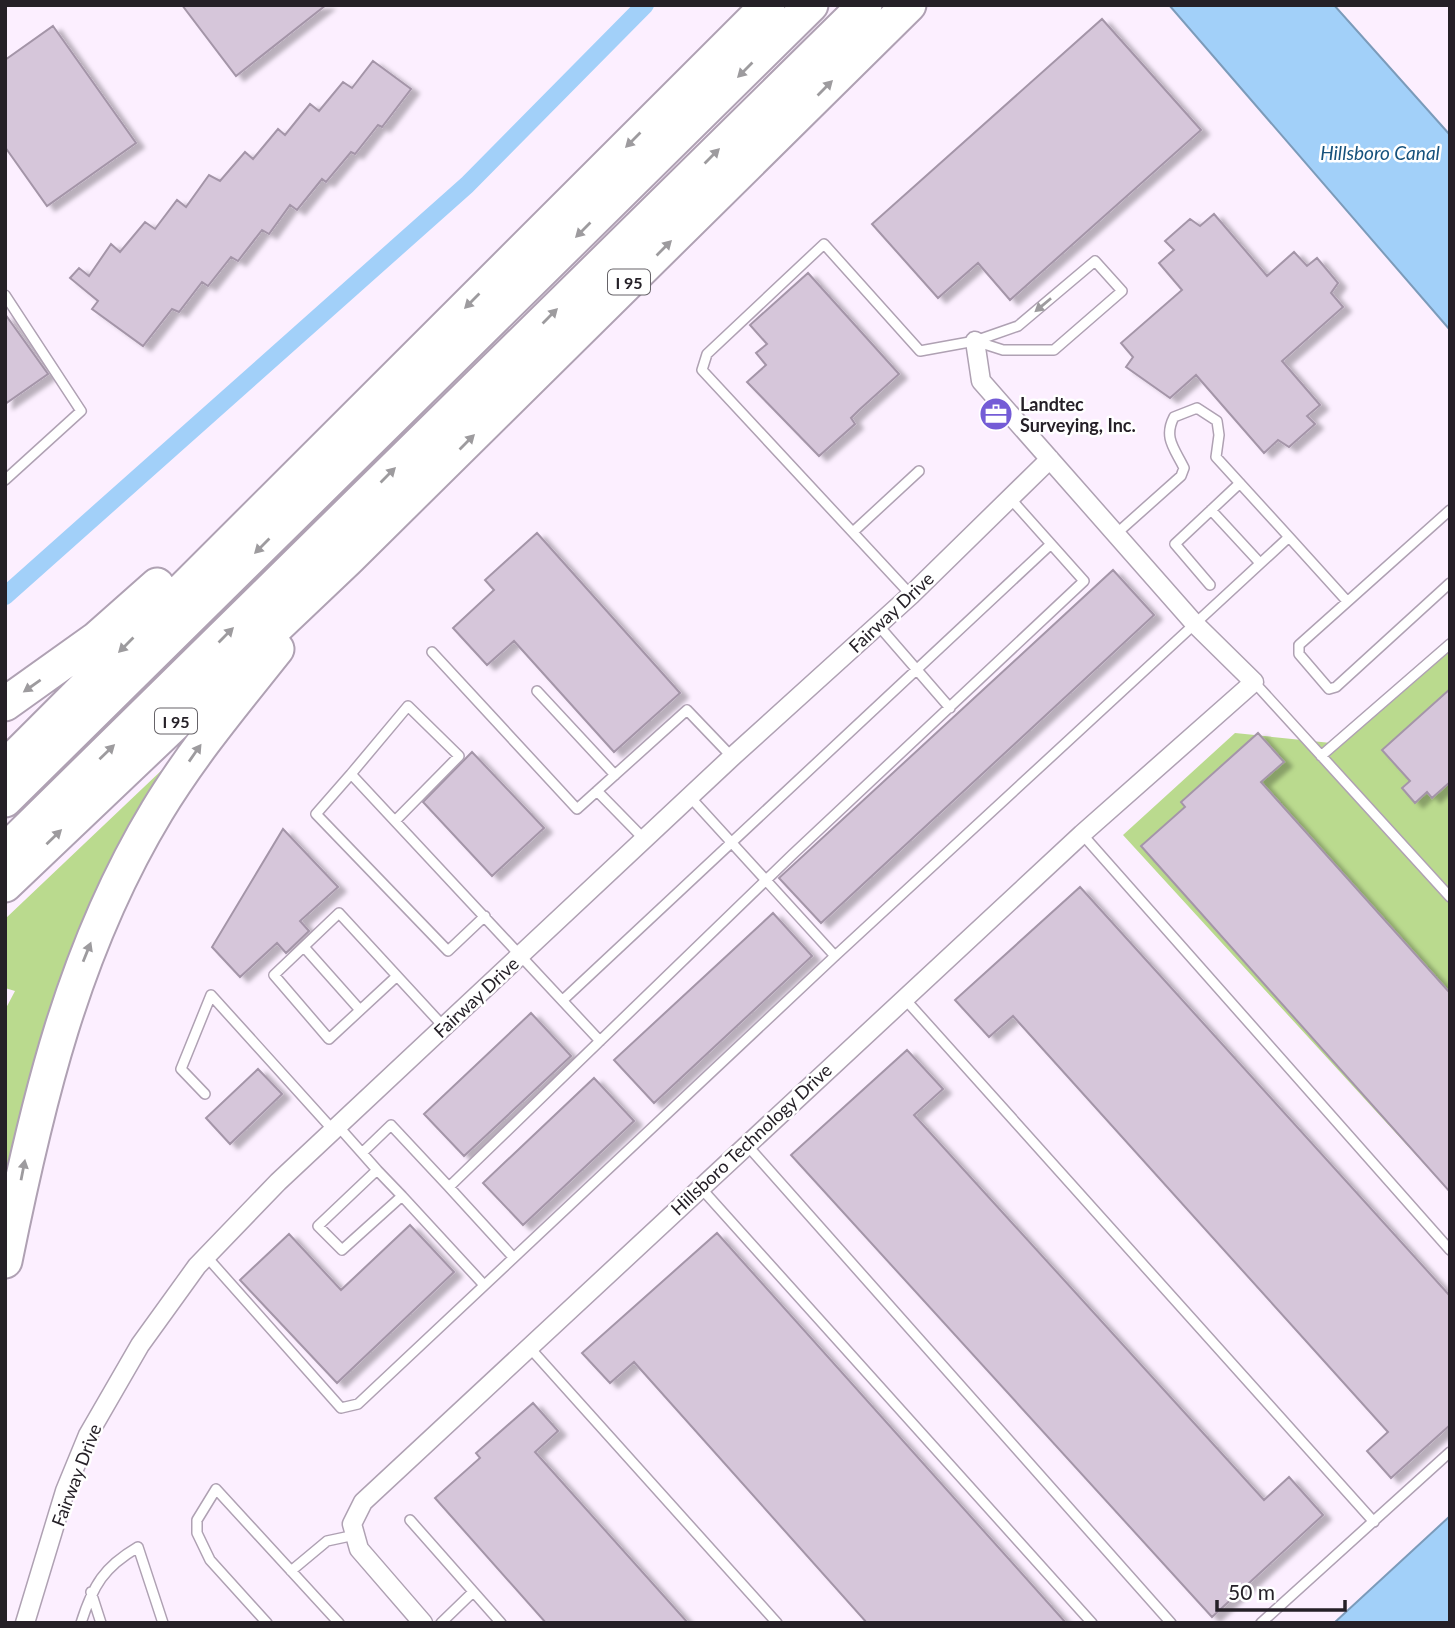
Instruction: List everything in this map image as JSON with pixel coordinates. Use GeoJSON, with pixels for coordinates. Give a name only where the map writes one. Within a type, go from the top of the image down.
{"type":"FeatureCollection","features":[{"type":"Feature","properties":{"kind":"highway"},"geometry":{"type":"LineString","coordinates":[[5,767],[768,5]]}},
{"type":"Feature","properties":{"kind":"highway"},"geometry":{"type":"LineString","coordinates":[[5,800],[811,5]]}},
{"type":"Feature","properties":{"kind":"highway"},"geometry":{"type":"LineString","coordinates":[[5,851],[865,5]]}},
{"type":"Feature","properties":{"kind":"highway","name":"I 95"},"geometry":{"type":"LineString","coordinates":[[5,885],[348,559],[909,5]]}},
{"type":"Feature","properties":{"kind":"highway"},"geometry":{"type":"LineString","coordinates":[[5,704],[73,656],[140,602],[304,441],[401,373]]}},
{"type":"Feature","properties":{"kind":"highway"},"geometry":{"type":"LineString","coordinates":[[5,1261],[48,1065],[84,959],[117,884],[157,810],[204,740],[348,559]]}},
{"type":"Feature","properties":{"kind":"street"},"geometry":{"type":"LineString","coordinates":[[975,341],[981,381],[1195,624],[1254,682]]}},
{"type":"Feature","properties":{"kind":"street","name":"Fairway Drive"},"geometry":{"type":"LineString","coordinates":[[24,1623],[65,1491],[88,1435],[140,1345],[206,1256],[335,1128],[732,757],[878,625],[1050,459]]}},
{"type":"Feature","properties":{"kind":"street","name":"Hillsboro Technology Drive"},"geometry":{"type":"LineString","coordinates":[[355,1535],[352,1524],[363,1502],[700,1186],[1082,834],[1254,682]]}},
{"type":"Feature","properties":{"kind":"street"},"geometry":{"type":"LineString","coordinates":[[355,1535],[359,1549],[423,1623]]}},
{"type":"Feature","properties":{"kind":"lane"},"geometry":{"type":"LineString","coordinates":[[911,594],[702,370],[707,355],[824,244],[920,351],[975,341],[1018,326],[1095,261],[1122,292],[1054,350],[1003,350],[975,341]]}},
{"type":"Feature","properties":{"kind":"lane"},"geometry":{"type":"LineString","coordinates":[[5,295],[81,411],[5,480]]}},
{"type":"Feature","properties":{"kind":"lane"},"geometry":{"type":"LineString","coordinates":[[1116,534],[1181,476],[1184,468],[1169,439],[1168,428],[1174,417],[1186,410],[1198,408],[1217,421],[1219,435],[1216,457],[1346,600]]}},
{"type":"Feature","properties":{"kind":"lane"},"geometry":{"type":"LineString","coordinates":[[853,532],[919,471]]}},
{"type":"Feature","properties":{"kind":"lane"},"geometry":{"type":"LineString","coordinates":[[1210,584],[1175,544],[1240,483]]}},
{"type":"Feature","properties":{"kind":"lane"},"geometry":{"type":"LineString","coordinates":[[449,1187],[766,880],[1084,581],[1009,498]]}},
{"type":"Feature","properties":{"kind":"lane"},"geometry":{"type":"LineString","coordinates":[[1211,510],[1260,564]]}},
{"type":"Feature","properties":{"kind":"lane"},"geometry":{"type":"LineString","coordinates":[[1450,510],[1346,600],[1299,645],[1299,654],[1329,689],[1336,687],[1450,583]]}},
{"type":"Feature","properties":{"kind":"lane"},"geometry":{"type":"LineString","coordinates":[[206,1256],[341,1408],[358,1404],[835,956],[1289,537]]}},
{"type":"Feature","properties":{"kind":"lane"},"geometry":{"type":"LineString","coordinates":[[563,1000],[1051,544]]}},
{"type":"Feature","properties":{"kind":"lane"},"geometry":{"type":"LineString","coordinates":[[878,625],[950,708]]}},
{"type":"Feature","properties":{"kind":"lane"},"geometry":{"type":"LineString","coordinates":[[1321,756],[1450,644]]}},
{"type":"Feature","properties":{"kind":"lane"},"geometry":{"type":"LineString","coordinates":[[432,652],[577,809],[687,710],[732,757]]}},
{"type":"Feature","properties":{"kind":"lane"},"geometry":{"type":"LineString","coordinates":[[1254,682],[1450,897]]}},
{"type":"Feature","properties":{"kind":"lane"},"geometry":{"type":"LineString","coordinates":[[537,691],[615,775]]}},
{"type":"Feature","properties":{"kind":"lane"},"geometry":{"type":"LineString","coordinates":[[395,821],[459,757],[408,706],[316,814],[448,951],[485,915]]}},
{"type":"Feature","properties":{"kind":"lane"},"geometry":{"type":"LineString","coordinates":[[351,774],[600,1041]]}},
{"type":"Feature","properties":{"kind":"lane"},"geometry":{"type":"LineString","coordinates":[[597,791],[644,839]]}},
{"type":"Feature","properties":{"kind":"lane"},"geometry":{"type":"LineString","coordinates":[[690,797],[835,956]]}},
{"type":"Feature","properties":{"kind":"lane"},"geometry":{"type":"LineString","coordinates":[[1082,834],[1450,1250]]}},
{"type":"Feature","properties":{"kind":"lane"},"geometry":{"type":"LineString","coordinates":[[397,976],[329,1039],[274,975],[339,913],[444,1027]]}},
{"type":"Feature","properties":{"kind":"lane"},"geometry":{"type":"LineString","coordinates":[[304,947],[360,1010]]}},
{"type":"Feature","properties":{"kind":"lane"},"geometry":{"type":"LineString","coordinates":[[205,1094],[181,1069],[211,995],[484,1285]]}},
{"type":"Feature","properties":{"kind":"lane"},"geometry":{"type":"LineString","coordinates":[[904,998],[1374,1522]]}},
{"type":"Feature","properties":{"kind":"lane"},"geometry":{"type":"LineString","coordinates":[[362,1153],[391,1125],[513,1257]]}},
{"type":"Feature","properties":{"kind":"lane"},"geometry":{"type":"LineString","coordinates":[[746,1144],[1171,1623]]}},
{"type":"Feature","properties":{"kind":"lane"},"geometry":{"type":"LineString","coordinates":[[377,1170],[318,1226],[342,1250],[402,1196]]}},
{"type":"Feature","properties":{"kind":"lane"},"geometry":{"type":"LineString","coordinates":[[700,1186],[1092,1623]]}},
{"type":"Feature","properties":{"kind":"lane"},"geometry":{"type":"LineString","coordinates":[[529,1347],[777,1623]]}},
{"type":"Feature","properties":{"kind":"lane"},"geometry":{"type":"LineString","coordinates":[[1261,1623],[1450,1452]]}},
{"type":"Feature","properties":{"kind":"lane"},"geometry":{"type":"LineString","coordinates":[[267,1623],[203,1549],[197,1520],[216,1489],[333,1621]]}},
{"type":"Feature","properties":{"kind":"lane"},"geometry":{"type":"LineString","coordinates":[[410,1520],[501,1623]]}},
{"type":"Feature","properties":{"kind":"lane"},"geometry":{"type":"LineString","coordinates":[[291,1571],[327,1541],[355,1535]]}},
{"type":"Feature","properties":{"kind":"lane"},"geometry":{"type":"LineString","coordinates":[[81,1623],[91,1592],[114,1561],[138,1547],[163,1623]]}},
{"type":"Feature","properties":{"kind":"lane"},"geometry":{"type":"LineString","coordinates":[[91,1592],[101,1623]]}},
{"type":"Feature","properties":{"kind":"lane"},"geometry":{"type":"LineString","coordinates":[[441,1623],[474,1592]]}},
{"type":"Feature","properties":{"kind":"green space"},"geometry":{"type":"Polygon","coordinates":[[[1450,637],[1450,1192],[1123,835],[1235,733],[1331,743],[1450,637]]]}},
{"type":"Feature","properties":{"kind":"green space"},"geometry":{"type":"Polygon","coordinates":[[[183,750],[136,832],[5,1215],[5,1010],[15,991],[5,988],[5,919],[183,750]]]}},
{"type":"Feature","properties":{"kind":"water","name":"Hillsboro Canal"},"geometry":{"type":"Polygon","coordinates":[[[1169,5],[1334,5],[1450,135],[1450,330],[1169,5]]]}},
{"type":"Feature","properties":{"kind":"water"},"geometry":{"type":"Polygon","coordinates":[[[1450,1516],[1450,1620],[1447,1623],[1334,1623],[1450,1516]]]}},
{"type":"Feature","properties":{"kind":"building"},"geometry":{"type":"Polygon","coordinates":[[[182,5],[326,5],[236,76],[182,5]]]}},
{"type":"Feature","properties":{"kind":"building"},"geometry":{"type":"Polygon","coordinates":[[[1102,19],[1201,130],[1010,300],[978,263],[938,298],[872,224],[1102,19]]]}},
{"type":"Feature","properties":{"kind":"building"},"geometry":{"type":"Polygon","coordinates":[[[53,26],[136,143],[47,206],[5,147],[5,60],[53,26]]]}},
{"type":"Feature","properties":{"kind":"building"},"geometry":{"type":"Polygon","coordinates":[[[373,61],[411,89],[382,127],[378,125],[355,154],[351,152],[326,182],[322,179],[297,210],[290,205],[269,234],[262,230],[238,261],[231,257],[208,286],[202,282],[179,312],[172,309],[143,346],[92,309],[98,301],[70,278],[79,268],[89,276],[111,244],[120,252],[145,222],[155,229],[177,200],[186,207],[209,175],[220,181],[245,152],[253,159],[278,129],[285,135],[310,104],[319,111],[343,82],[352,88],[373,61]]]}},
{"type":"Feature","properties":{"kind":"building"},"geometry":{"type":"Polygon","coordinates":[[[1214,214],[1267,276],[1294,252],[1307,266],[1317,258],[1338,283],[1331,293],[1343,307],[1282,361],[1320,405],[1307,416],[1315,424],[1289,447],[1278,440],[1264,453],[1196,375],[1170,398],[1126,367],[1133,357],[1121,343],[1182,290],[1159,263],[1174,250],[1165,241],[1190,219],[1200,226],[1214,214]]]}},
{"type":"Feature","properties":{"kind":"building"},"geometry":{"type":"Polygon","coordinates":[[[808,273],[899,374],[851,418],[855,424],[819,456],[747,382],[766,365],[756,353],[767,344],[750,325],[808,273]]]}},
{"type":"Feature","properties":{"kind":"building"},"geometry":{"type":"Polygon","coordinates":[[[5,314],[48,374],[5,404],[5,314]]]}},
{"type":"Feature","properties":{"kind":"building"},"geometry":{"type":"Polygon","coordinates":[[[537,533],[680,693],[614,752],[514,641],[487,665],[453,628],[494,590],[485,580],[537,533]]]}},
{"type":"Feature","properties":{"kind":"building"},"geometry":{"type":"Polygon","coordinates":[[[1113,570],[1154,615],[821,923],[779,878],[1113,570]]]}},
{"type":"Feature","properties":{"kind":"building"},"geometry":{"type":"Polygon","coordinates":[[[1450,689],[1450,782],[1432,798],[1427,792],[1415,803],[1402,788],[1410,781],[1382,750],[1450,689]]]}},
{"type":"Feature","properties":{"kind":"building"},"geometry":{"type":"Polygon","coordinates":[[[1258,733],[1284,762],[1261,782],[1450,993],[1450,1192],[1141,846],[1185,807],[1181,802],[1258,733]]]}},
{"type":"Feature","properties":{"kind":"building"},"geometry":{"type":"Polygon","coordinates":[[[472,752],[544,828],[492,876],[423,802],[472,752]]]}},
{"type":"Feature","properties":{"kind":"building"},"geometry":{"type":"Polygon","coordinates":[[[283,829],[338,887],[300,921],[309,931],[286,953],[277,943],[240,977],[212,947],[283,829]]]}},
{"type":"Feature","properties":{"kind":"building"},"geometry":{"type":"Polygon","coordinates":[[[1080,887],[1450,1296],[1450,1425],[1391,1478],[1367,1451],[1388,1432],[1013,1016],[989,1037],[955,1000],[1080,887]]]}},
{"type":"Feature","properties":{"kind":"building"},"geometry":{"type":"Polygon","coordinates":[[[773,913],[812,956],[654,1103],[614,1060],[773,913]]]}},
{"type":"Feature","properties":{"kind":"building"},"geometry":{"type":"Polygon","coordinates":[[[531,1013],[571,1056],[464,1156],[424,1114],[531,1013]]]}},
{"type":"Feature","properties":{"kind":"building"},"geometry":{"type":"Polygon","coordinates":[[[907,1050],[943,1089],[914,1115],[1264,1500],[1289,1477],[1323,1515],[1212,1617],[791,1155],[907,1050]]]}},
{"type":"Feature","properties":{"kind":"building"},"geometry":{"type":"Polygon","coordinates":[[[258,1069],[282,1094],[230,1144],[206,1118],[258,1069]]]}},
{"type":"Feature","properties":{"kind":"building"},"geometry":{"type":"Polygon","coordinates":[[[594,1078],[634,1121],[523,1225],[483,1183],[594,1078]]]}},
{"type":"Feature","properties":{"kind":"building"},"geometry":{"type":"Polygon","coordinates":[[[410,1225],[454,1272],[337,1383],[240,1280],[289,1234],[341,1290],[410,1225]]]}},
{"type":"Feature","properties":{"kind":"building"},"geometry":{"type":"Polygon","coordinates":[[[717,1233],[1066,1623],[867,1623],[634,1362],[610,1383],[582,1353],[717,1233]]]}},
{"type":"Feature","properties":{"kind":"building"},"geometry":{"type":"Polygon","coordinates":[[[533,1403],[558,1431],[535,1452],[688,1623],[546,1623],[435,1498],[480,1458],[476,1453],[533,1403]]]}},
{"type":"Feature","properties":{"kind":"waterway"},"geometry":{"type":"LineString","coordinates":[[5,596],[467,185],[645,5]]}},
{"type":"Feature","properties":{"kind":"place","name":"Landtec Surveying, Inc."},"geometry":{"type":"Point","coordinates":[996,414]}}]}
